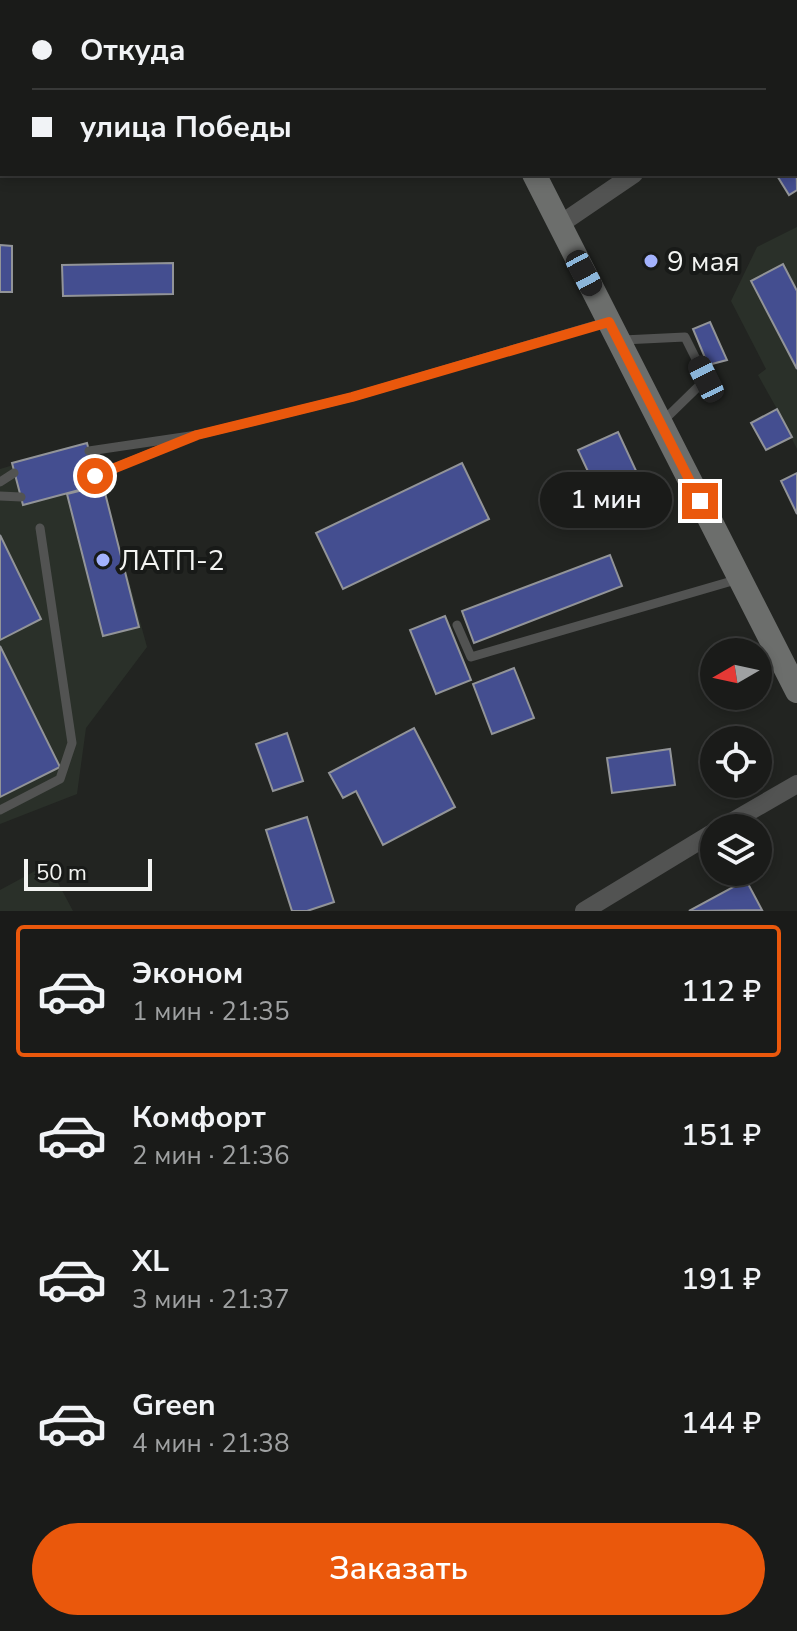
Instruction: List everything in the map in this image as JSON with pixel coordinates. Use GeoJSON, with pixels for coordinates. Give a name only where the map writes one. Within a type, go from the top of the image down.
{"type":"FeatureCollection","features":[{"type":"Feature","properties":{"kind":"main road"},"geometry":{"type":"LineString","coordinates":[[535,176],[797,691]]}},
{"type":"Feature","properties":{"kind":"street"},"geometry":{"type":"LineString","coordinates":[[559,225],[631,176]]}},
{"type":"Feature","properties":{"kind":"street"},"geometry":{"type":"LineString","coordinates":[[745,814],[797,784]]}},
{"type":"Feature","properties":{"kind":"street"},"geometry":{"type":"LineString","coordinates":[[584,911],[700,841]]}},
{"type":"Feature","properties":{"kind":"lane"},"geometry":{"type":"LineString","coordinates":[[89,451],[197,435],[614,331],[685,337],[706,379],[660,423]]}},
{"type":"Feature","properties":{"kind":"lane"},"geometry":{"type":"LineString","coordinates":[[95,476],[197,435]]}},
{"type":"Feature","properties":{"kind":"lane"},"geometry":{"type":"LineString","coordinates":[[0,482],[14,473]]}},
{"type":"Feature","properties":{"kind":"lane"},"geometry":{"type":"LineString","coordinates":[[0,496],[21,497]]}},
{"type":"Feature","properties":{"kind":"lane"},"geometry":{"type":"LineString","coordinates":[[0,810],[60,779],[72,743],[40,528]]}},
{"type":"Feature","properties":{"kind":"lane"},"geometry":{"type":"LineString","coordinates":[[457,625],[471,657],[739,579]]}},
{"type":"Feature","properties":{"kind":"shaded area"},"geometry":{"type":"Polygon","coordinates":[[[797,227],[797,449],[791,437],[766,450],[751,423],[777,409],[758,375],[766,369],[731,301],[757,247],[797,227]]]}},
{"type":"Feature","properties":{"kind":"shaded area","name":"ЛАТП-2"},"geometry":{"type":"Polygon","coordinates":[[[87,443],[98,485],[103,485],[147,647],[86,728],[77,794],[0,824],[0,469],[87,443]]]}},
{"type":"Feature","properties":{"kind":"shaded area"},"geometry":{"type":"Polygon","coordinates":[[[48,864],[73,911],[0,911],[0,890],[48,864]]]}},
{"type":"Feature","properties":{"kind":"building"},"geometry":{"type":"Polygon","coordinates":[[[777,176],[797,176],[797,190],[789,195],[777,176]]]}},
{"type":"Feature","properties":{"kind":"building"},"geometry":{"type":"Polygon","coordinates":[[[0,245],[12,246],[12,292],[0,292],[0,245]]]}},
{"type":"Feature","properties":{"kind":"building"},"geometry":{"type":"Polygon","coordinates":[[[173,263],[173,294],[63,296],[62,265],[173,263]]]}},
{"type":"Feature","properties":{"kind":"building"},"geometry":{"type":"Polygon","coordinates":[[[783,264],[797,291],[797,369],[751,281],[783,264]]]}},
{"type":"Feature","properties":{"kind":"building"},"geometry":{"type":"Polygon","coordinates":[[[710,322],[727,360],[708,365],[693,329],[710,322]]]}},
{"type":"Feature","properties":{"kind":"building"},"geometry":{"type":"Polygon","coordinates":[[[777,409],[792,437],[766,450],[751,423],[777,409]]]}},
{"type":"Feature","properties":{"kind":"building"},"geometry":{"type":"Polygon","coordinates":[[[618,432],[644,488],[604,506],[578,450],[618,432]]]}},
{"type":"Feature","properties":{"kind":"building"},"geometry":{"type":"Polygon","coordinates":[[[87,443],[98,485],[23,505],[12,463],[87,443]]]}},
{"type":"Feature","properties":{"kind":"building"},"geometry":{"type":"Polygon","coordinates":[[[462,463],[489,519],[343,589],[316,533],[462,463]]]}},
{"type":"Feature","properties":{"kind":"building"},"geometry":{"type":"Polygon","coordinates":[[[797,473],[797,514],[781,481],[797,473]]]}},
{"type":"Feature","properties":{"kind":"building","name":"ЛАТП-2"},"geometry":{"type":"Polygon","coordinates":[[[103,485],[139,627],[103,636],[67,494],[103,485]]]}},
{"type":"Feature","properties":{"kind":"building"},"geometry":{"type":"Polygon","coordinates":[[[0,535],[41,619],[0,640],[0,535]]]}},
{"type":"Feature","properties":{"kind":"building"},"geometry":{"type":"Polygon","coordinates":[[[610,555],[622,586],[474,643],[462,611],[610,555]]]}},
{"type":"Feature","properties":{"kind":"building"},"geometry":{"type":"Polygon","coordinates":[[[445,616],[471,680],[436,694],[410,630],[445,616]]]}},
{"type":"Feature","properties":{"kind":"building"},"geometry":{"type":"Polygon","coordinates":[[[0,646],[60,767],[0,797],[0,646]]]}},
{"type":"Feature","properties":{"kind":"building"},"geometry":{"type":"Polygon","coordinates":[[[514,668],[534,718],[492,734],[473,684],[514,668]]]}},
{"type":"Feature","properties":{"kind":"building"},"geometry":{"type":"Polygon","coordinates":[[[414,728],[455,807],[383,845],[356,791],[343,798],[329,773],[414,728]]]}},
{"type":"Feature","properties":{"kind":"building"},"geometry":{"type":"Polygon","coordinates":[[[287,733],[303,781],[273,791],[256,744],[287,733]]]}},
{"type":"Feature","properties":{"kind":"building"},"geometry":{"type":"Polygon","coordinates":[[[670,749],[675,785],[612,793],[607,758],[670,749]]]}},
{"type":"Feature","properties":{"kind":"building"},"geometry":{"type":"Polygon","coordinates":[[[307,817],[334,902],[307,911],[292,911],[266,830],[307,817]]]}},
{"type":"Feature","properties":{"kind":"building"},"geometry":{"type":"Polygon","coordinates":[[[735,886],[749,886],[762,910],[689,911],[735,886]]]}},
{"type":"Feature","properties":{"kind":"place","name":"9 мая"},"geometry":{"type":"Point","coordinates":[651,261]}},
{"type":"Feature","properties":{"kind":"place","name":"ЛАТП-2"},"geometry":{"type":"Point","coordinates":[103,560]}},
{"type":"Feature","properties":{"kind":"route"},"geometry":{"type":"LineString","coordinates":[[95,476],[197,435],[352,397],[609,322],[700,501]]}}]}
